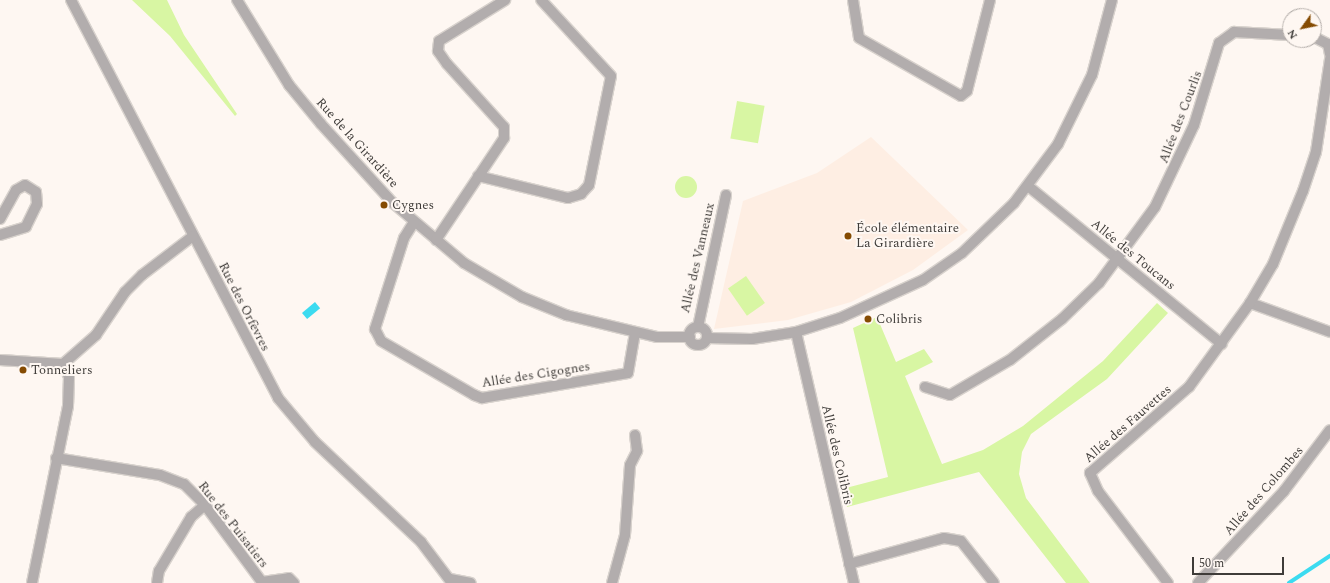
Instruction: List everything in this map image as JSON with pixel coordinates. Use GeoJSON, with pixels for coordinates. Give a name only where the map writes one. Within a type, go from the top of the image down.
{"type":"FeatureCollection","features":[{"type":"Feature","properties":{"kind":"street","name":"Rue des Orfèvres"},"geometry":{"type":"LineString","coordinates":[[71,0],[278,398],[315,442],[421,542],[451,581]]}},
{"type":"Feature","properties":{"kind":"street","name":"Rue de la Girardière"},"geometry":{"type":"LineString","coordinates":[[237,0],[289,85],[355,163],[414,222],[489,280],[522,297],[566,315],[635,333],[690,337],[698,344],[707,338],[752,339],[796,332],[874,305],[923,280],[962,253],[1028,186],[1078,109],[1103,42],[1112,0]]}},
{"type":"Feature","properties":{"kind":"street"},"geometry":{"type":"LineString","coordinates":[[436,240],[504,138],[504,127],[447,64],[438,51],[439,41],[505,0]]}},
{"type":"Feature","properties":{"kind":"street"},"geometry":{"type":"LineString","coordinates":[[478,176],[568,198],[581,194],[589,185],[611,76],[541,0]]}},
{"type":"Feature","properties":{"kind":"street"},"geometry":{"type":"LineString","coordinates":[[853,0],[859,38],[961,96],[967,91],[990,0]]}},
{"type":"Feature","properties":{"kind":"street","name":"Allée des Courlis"},"geometry":{"type":"LineString","coordinates":[[925,387],[950,395],[980,380],[1062,319],[1118,259],[1155,207],[1179,162],[1219,43],[1234,32],[1282,35]]}},
{"type":"Feature","properties":{"kind":"street"},"geometry":{"type":"LineString","coordinates":[[1322,41],[1328,44],[1330,54]]}},
{"type":"Feature","properties":{"kind":"street"},"geometry":{"type":"LineString","coordinates":[[1222,344],[1250,303],[1272,264],[1303,191],[1316,152],[1330,59]]}},
{"type":"Feature","properties":{"kind":"street"},"geometry":{"type":"LineString","coordinates":[[0,219],[16,190],[25,185],[36,192],[38,204],[26,227],[0,235]]}},
{"type":"Feature","properties":{"kind":"street","name":"Allée des Toucans"},"geometry":{"type":"LineString","coordinates":[[1028,186],[1222,344]]}},
{"type":"Feature","properties":{"kind":"street","name":"Allée des Vanneaux"},"geometry":{"type":"LineString","coordinates":[[698,327],[726,195]]}},
{"type":"Feature","properties":{"kind":"street","name":"Allée des Cigognes"},"geometry":{"type":"LineString","coordinates":[[414,222],[404,238],[375,329],[382,341],[474,395],[482,398],[628,373],[635,333]]}},
{"type":"Feature","properties":{"kind":"street"},"geometry":{"type":"LineString","coordinates":[[0,360],[63,364],[96,335],[125,292],[142,275],[193,236]]}},
{"type":"Feature","properties":{"kind":"street"},"geometry":{"type":"LineString","coordinates":[[1250,303],[1330,332]]}},
{"type":"Feature","properties":{"kind":"street"},"geometry":{"type":"LineString","coordinates":[[690,337],[691,332],[698,327],[705,330],[707,338]]}},
{"type":"Feature","properties":{"kind":"street","name":"Allée des Colibris"},"geometry":{"type":"LineString","coordinates":[[796,332],[854,583]]}},
{"type":"Feature","properties":{"kind":"street","name":"Allée des Fauvettes"},"geometry":{"type":"LineString","coordinates":[[1168,583],[1098,491],[1090,473],[1184,392],[1222,344]]}},
{"type":"Feature","properties":{"kind":"street"},"geometry":{"type":"LineString","coordinates":[[32,583],[56,458],[68,406],[69,377],[63,364]]}},
{"type":"Feature","properties":{"kind":"street","name":"Allée des Colombes"},"geometry":{"type":"LineString","coordinates":[[1198,583],[1284,491],[1330,430]]}},
{"type":"Feature","properties":{"kind":"street"},"geometry":{"type":"LineString","coordinates":[[612,583],[625,535],[630,465],[637,451],[635,435]]}},
{"type":"Feature","properties":{"kind":"street","name":"Rue des Puisatiers"},"geometry":{"type":"LineString","coordinates":[[56,458],[160,475],[184,484],[205,505],[262,582],[289,578],[294,583]]}},
{"type":"Feature","properties":{"kind":"street"},"geometry":{"type":"LineString","coordinates":[[157,583],[159,571],[191,517],[205,505]]}},
{"type":"Feature","properties":{"kind":"street"},"geometry":{"type":"LineString","coordinates":[[849,564],[944,538],[960,541],[994,583]]}},
{"type":"Feature","properties":{"kind":"street"},"geometry":{"type":"LineString","coordinates":[[451,581],[471,583]]}},
{"type":"Feature","properties":{"kind":"shaded area","name":"École élémentaire La Girardière"},"geometry":{"type":"Polygon","coordinates":[[[871,137],[968,230],[913,270],[851,302],[788,320],[714,329],[743,201],[817,173],[871,137]]]}},
{"type":"Feature","properties":{"kind":"green space"},"geometry":{"type":"Polygon","coordinates":[[[132,0],[167,0],[184,35],[237,114],[235,116],[170,36],[132,0]]]}},
{"type":"Feature","properties":{"kind":"green space"},"geometry":{"type":"Polygon","coordinates":[[[737,101],[765,106],[758,143],[730,138],[737,101]]]}},
{"type":"Feature","properties":{"kind":"green space"},"geometry":{"type":"Polygon","coordinates":[[[686,176],[690,177],[696,183],[696,191],[690,197],[686,198],[682,197],[676,191],[675,187],[676,183],[682,177],[686,176]]]}},
{"type":"Feature","properties":{"kind":"green space"},"geometry":{"type":"Polygon","coordinates":[[[746,276],[765,303],[747,316],[728,289],[746,276]]]}},
{"type":"Feature","properties":{"kind":"green space"},"geometry":{"type":"Polygon","coordinates":[[[1157,303],[1168,313],[1107,379],[1031,434],[1022,452],[1019,474],[1026,498],[1090,583],[1066,583],[979,472],[847,507],[842,489],[888,477],[853,328],[877,317],[896,362],[924,349],[933,362],[905,376],[942,464],[983,450],[1023,426],[1103,361],[1157,303]]]}},
{"type":"Feature","properties":{"kind":"water"},"geometry":{"type":"Polygon","coordinates":[[[315,302],[320,308],[307,319],[302,313],[315,302]]]}},
{"type":"Feature","properties":{"kind":"waterway"},"geometry":{"type":"LineString","coordinates":[[1289,583],[1330,556]]}},
{"type":"Feature","properties":{"kind":"place","name":"Cygnes"},"geometry":{"type":"Point","coordinates":[384,205]}},
{"type":"Feature","properties":{"kind":"place","name":"École élémentaire La Girardière"},"geometry":{"type":"Point","coordinates":[848,236]}},
{"type":"Feature","properties":{"kind":"place","name":"Colibris"},"geometry":{"type":"Point","coordinates":[868,319]}},
{"type":"Feature","properties":{"kind":"place","name":"Tonneliers"},"geometry":{"type":"Point","coordinates":[23,370]}}]}
